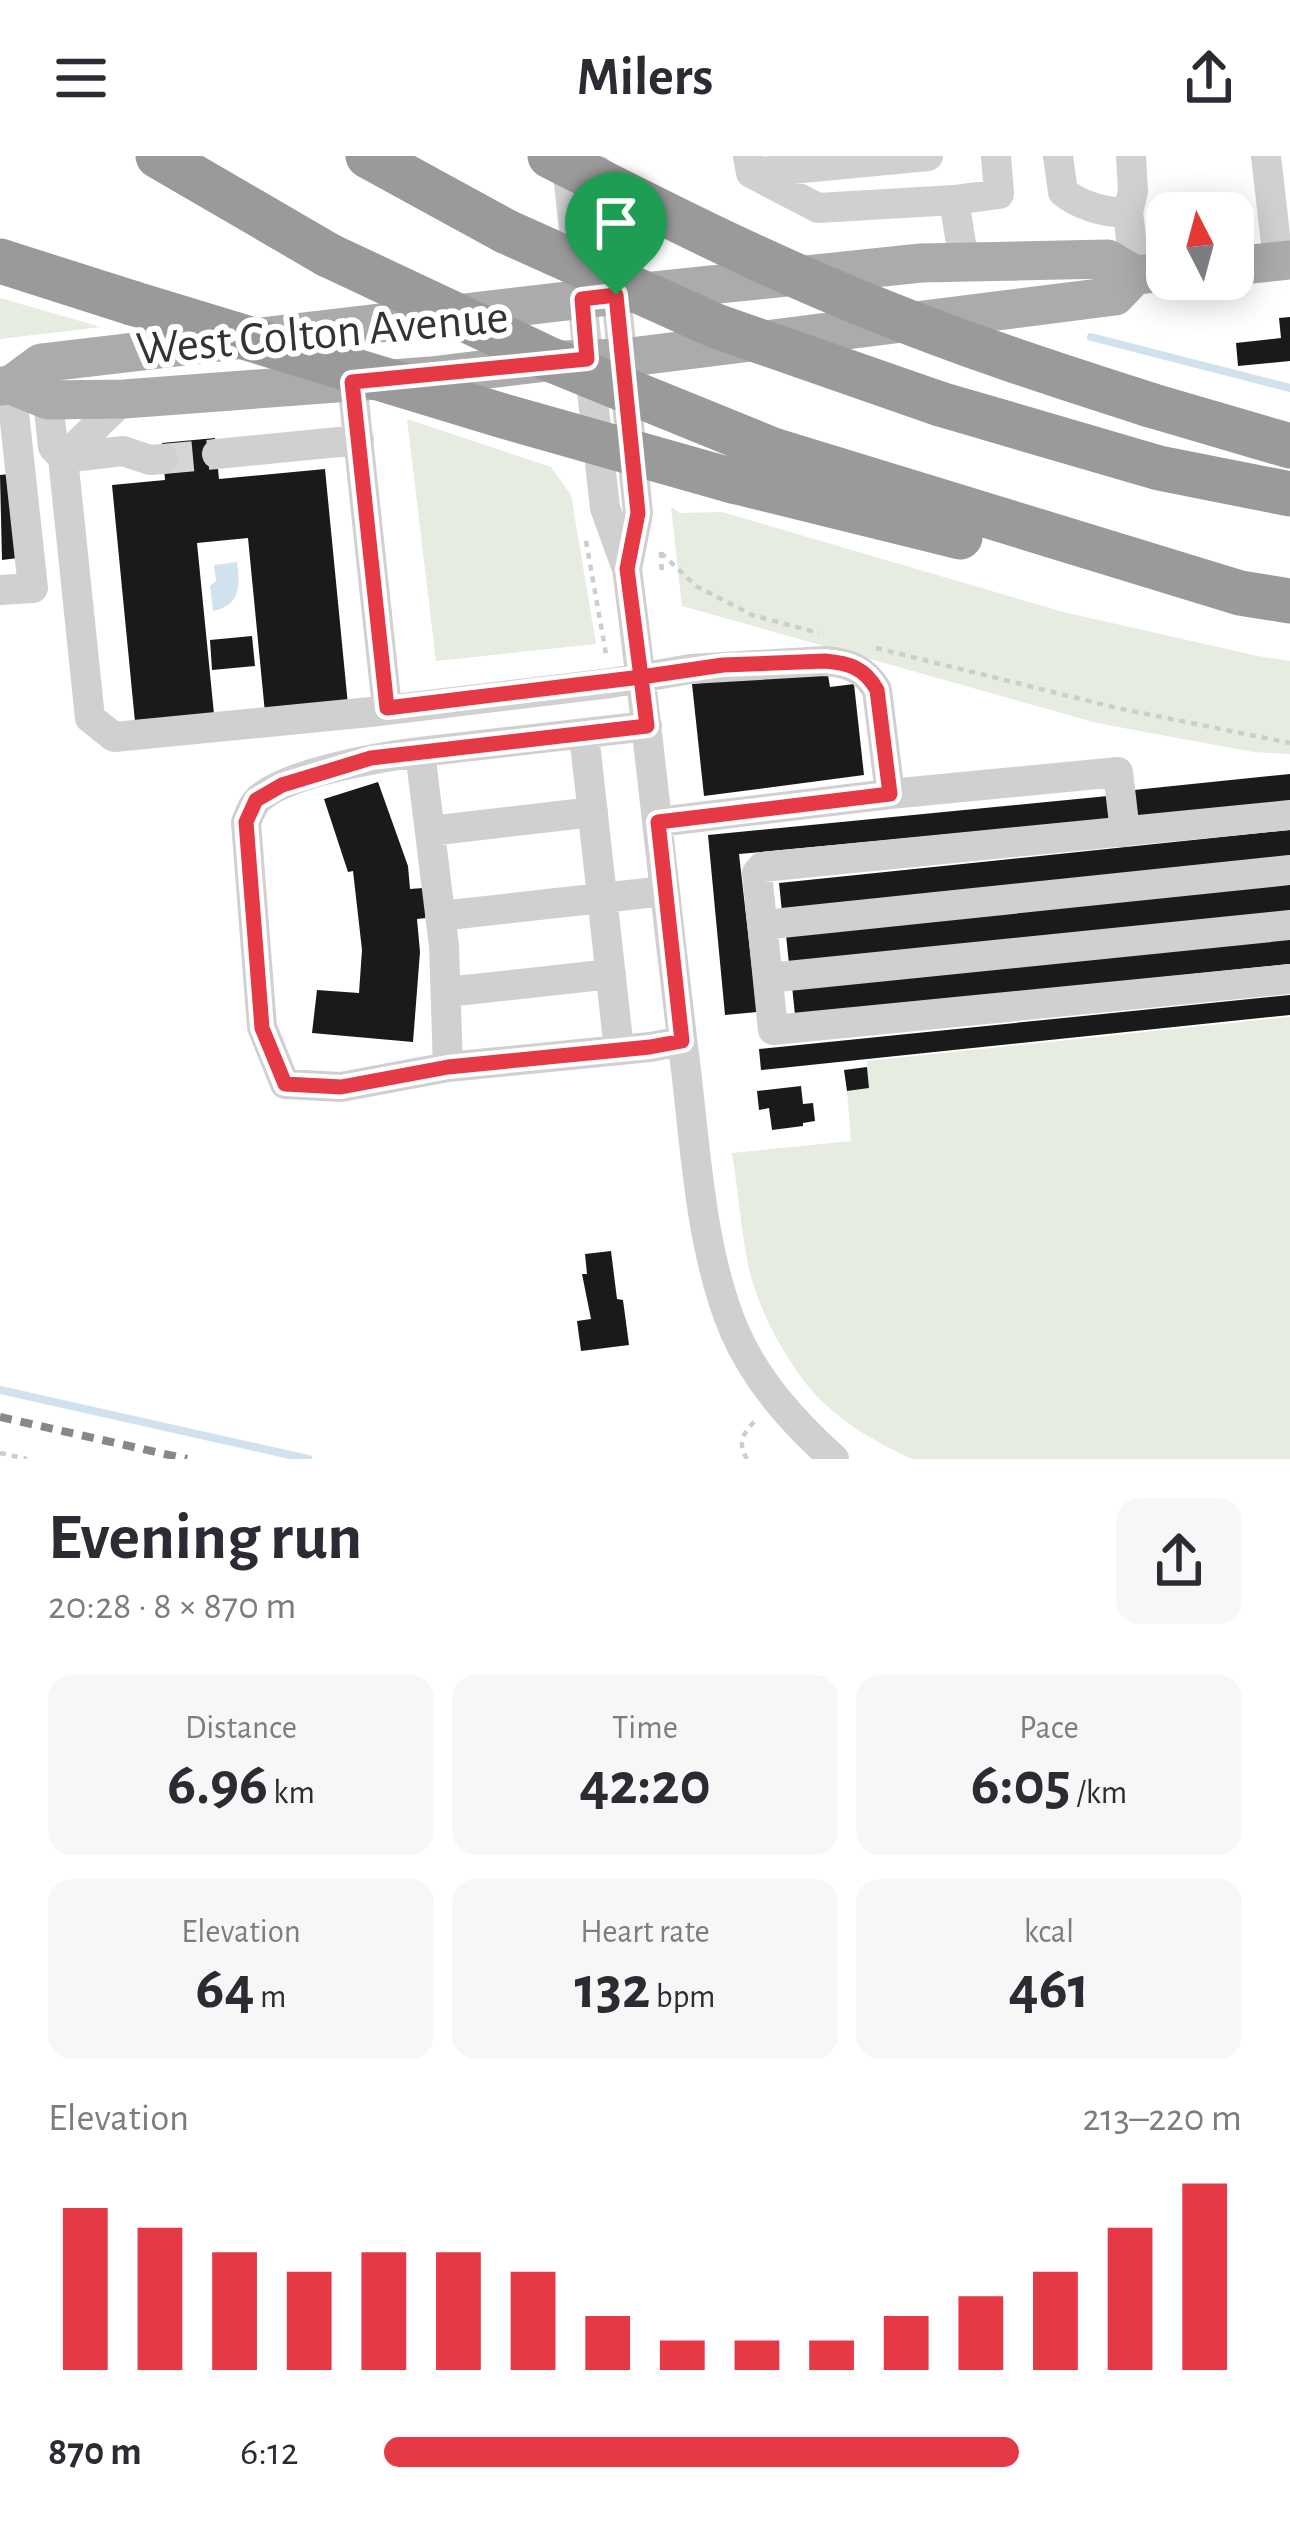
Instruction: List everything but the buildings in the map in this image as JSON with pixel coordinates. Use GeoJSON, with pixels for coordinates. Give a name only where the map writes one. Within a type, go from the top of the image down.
{"type":"FeatureCollection","features":[{"type":"Feature","properties":{"kind":"highway"},"geometry":{"type":"LineString","coordinates":[[158,156],[328,255],[549,359],[772,450],[1240,592]]}},
{"type":"Feature","properties":{"kind":"highway"},"geometry":{"type":"LineString","coordinates":[[368,156],[505,231],[716,326],[940,404],[1160,468],[1290,494]]}},
{"type":"Feature","properties":{"kind":"highway"},"geometry":{"type":"LineString","coordinates":[[550,156],[686,226],[870,308],[1008,359],[1290,446]]}},
{"type":"Feature","properties":{"kind":"highway"},"geometry":{"type":"LineString","coordinates":[[0,261],[500,415],[733,481],[986,543],[1290,602]]}},
{"type":"Feature","properties":{"kind":"main road","name":"West Colton Avenue"},"geometry":{"type":"LineString","coordinates":[[5,385],[41,363],[921,263],[1108,260],[1146,271]]}},
{"type":"Feature","properties":{"kind":"main road"},"geometry":{"type":"LineString","coordinates":[[1254,264],[1284,261]]}},
{"type":"Feature","properties":{"kind":"main road","name":"West Colton Avenue"},"geometry":{"type":"LineString","coordinates":[[5,385],[48,400],[124,399],[605,358],[1115,296],[1146,276]]}},
{"type":"Feature","properties":{"kind":"street"},"geometry":{"type":"LineString","coordinates":[[566,156],[599,297]]}},
{"type":"Feature","properties":{"kind":"street"},"geometry":{"type":"LineString","coordinates":[[597,156],[605,358],[638,513],[627,569],[626,680],[647,726],[682,1041],[716,1280],[760,1378],[792,1419],[834,1459]]}},
{"type":"Feature","properties":{"kind":"street"},"geometry":{"type":"LineString","coordinates":[[749,164],[928,156]]}},
{"type":"Feature","properties":{"kind":"street"},"geometry":{"type":"LineString","coordinates":[[749,164],[818,208],[999,194],[996,156]]}},
{"type":"Feature","properties":{"kind":"street"},"geometry":{"type":"LineString","coordinates":[[1058,156],[1063,192],[1070,198],[1114,214],[1128,212]]}},
{"type":"Feature","properties":{"kind":"street"},"geometry":{"type":"LineString","coordinates":[[1131,156],[1133,191],[1128,212],[1146,260]]}},
{"type":"Feature","properties":{"kind":"street"},"geometry":{"type":"LineString","coordinates":[[1266,156],[1284,261]]}},
{"type":"Feature","properties":{"kind":"street"},"geometry":{"type":"LineString","coordinates":[[954,200],[964,262]]}},
{"type":"Feature","properties":{"kind":"street"},"geometry":{"type":"LineString","coordinates":[[352,382],[387,708]]}},
{"type":"Feature","properties":{"kind":"street"},"geometry":{"type":"LineString","coordinates":[[0,590],[33,588],[5,385]]}},
{"type":"Feature","properties":{"kind":"street"},"geometry":{"type":"LineString","coordinates":[[64,458],[124,399]]}},
{"type":"Feature","properties":{"kind":"street"},"geometry":{"type":"LineString","coordinates":[[48,400],[53,446],[64,458],[90,718],[114,737],[723,665],[840,662],[868,675],[877,690],[890,794]]}},
{"type":"Feature","properties":{"kind":"street"},"geometry":{"type":"LineString","coordinates":[[217,454],[359,440]]}},
{"type":"Feature","properties":{"kind":"street"},"geometry":{"type":"LineString","coordinates":[[64,458],[123,451],[150,460],[164,459]]}},
{"type":"Feature","properties":{"kind":"street"},"geometry":{"type":"LineString","coordinates":[[647,726],[371,758],[282,785],[256,800],[246,822],[262,1028],[285,1084],[341,1087],[448,1067],[682,1041]]}},
{"type":"Feature","properties":{"kind":"street"},"geometry":{"type":"LineString","coordinates":[[584,734],[619,1050]]}},
{"type":"Feature","properties":{"kind":"street"},"geometry":{"type":"LineString","coordinates":[[420,752],[447,992],[448,1067]]}},
{"type":"Feature","properties":{"kind":"street"},"geometry":{"type":"LineString","coordinates":[[658,822],[1118,772],[1125,832]]}},
{"type":"Feature","properties":{"kind":"street"},"geometry":{"type":"LineString","coordinates":[[430,831],[593,812]]}},
{"type":"Feature","properties":{"kind":"street"},"geometry":{"type":"LineString","coordinates":[[1290,815],[762,867],[758,873],[773,1030],[1290,979]]}},
{"type":"Feature","properties":{"kind":"street"},"geometry":{"type":"LineString","coordinates":[[762,925],[1290,870]]}},
{"type":"Feature","properties":{"kind":"street"},"geometry":{"type":"LineString","coordinates":[[440,916],[665,891]]}},
{"type":"Feature","properties":{"kind":"street"},"geometry":{"type":"LineString","coordinates":[[769,978],[1290,925]]}},
{"type":"Feature","properties":{"kind":"street"},"geometry":{"type":"LineString","coordinates":[[447,992],[611,974]]}},
{"type":"Feature","properties":{"kind":"path"},"geometry":{"type":"LineString","coordinates":[[585,534],[626,680]]}},
{"type":"Feature","properties":{"kind":"path"},"geometry":{"type":"LineString","coordinates":[[661,553],[696,586],[752,615],[819,633]]}},
{"type":"Feature","properties":{"kind":"path"},"geometry":{"type":"LineString","coordinates":[[864,645],[1096,703],[1290,743]]}},
{"type":"Feature","properties":{"kind":"path"},"geometry":{"type":"LineString","coordinates":[[747,1459],[742,1439],[755,1421]]}},
{"type":"Feature","properties":{"kind":"path"},"geometry":{"type":"LineString","coordinates":[[0,1453],[27,1459]]}},
{"type":"Feature","properties":{"kind":"shaded area"},"geometry":{"type":"Polygon","coordinates":[[[0,298],[101,327],[0,339],[0,298]]]}},
{"type":"Feature","properties":{"kind":"shaded area"},"geometry":{"type":"Polygon","coordinates":[[[407,419],[551,467],[571,495],[596,644],[436,661],[407,419]]]}},
{"type":"Feature","properties":{"kind":"shaded area"},"geometry":{"type":"Polygon","coordinates":[[[671,507],[680,513],[722,512],[1063,612],[1290,661],[1290,754],[1253,752],[1097,723],[682,606],[671,507]]]}},
{"type":"Feature","properties":{"kind":"shaded area"},"geometry":{"type":"Polygon","coordinates":[[[1290,1017],[1290,1459],[912,1459],[845,1421],[800,1376],[753,1282],[732,1153],[851,1141],[847,1091],[869,1088],[867,1061],[1290,1017]]]}},
{"type":"Feature","properties":{"kind":"water"},"geometry":{"type":"Polygon","coordinates":[[[237,562],[237,593],[229,604],[213,611],[214,565],[237,562]]]}},
{"type":"Feature","properties":{"kind":"waterway"},"geometry":{"type":"LineString","coordinates":[[1091,337],[1290,388]]}},
{"type":"Feature","properties":{"kind":"waterway"},"geometry":{"type":"LineString","coordinates":[[0,1390],[308,1459]]}},
{"type":"Feature","properties":{"kind":"tunnel"},"geometry":{"type":"LineString","coordinates":[[163,459],[217,454]]}},
{"type":"Feature","properties":{"kind":"railway"},"geometry":{"type":"LineString","coordinates":[[0,1417],[187,1459]]}},
{"type":"Feature","properties":{"kind":"route"},"geometry":{"type":"LineString","coordinates":[[616,295],[582,299],[587,359],[352,382],[387,708],[641,677],[647,726],[371,758],[282,785],[256,800],[246,822],[262,1028],[285,1084],[341,1087],[448,1067],[682,1041],[658,822],[890,794],[877,690],[868,675],[840,662],[825,661],[723,665],[641,677],[627,569],[638,513],[616,295]]}}]}
